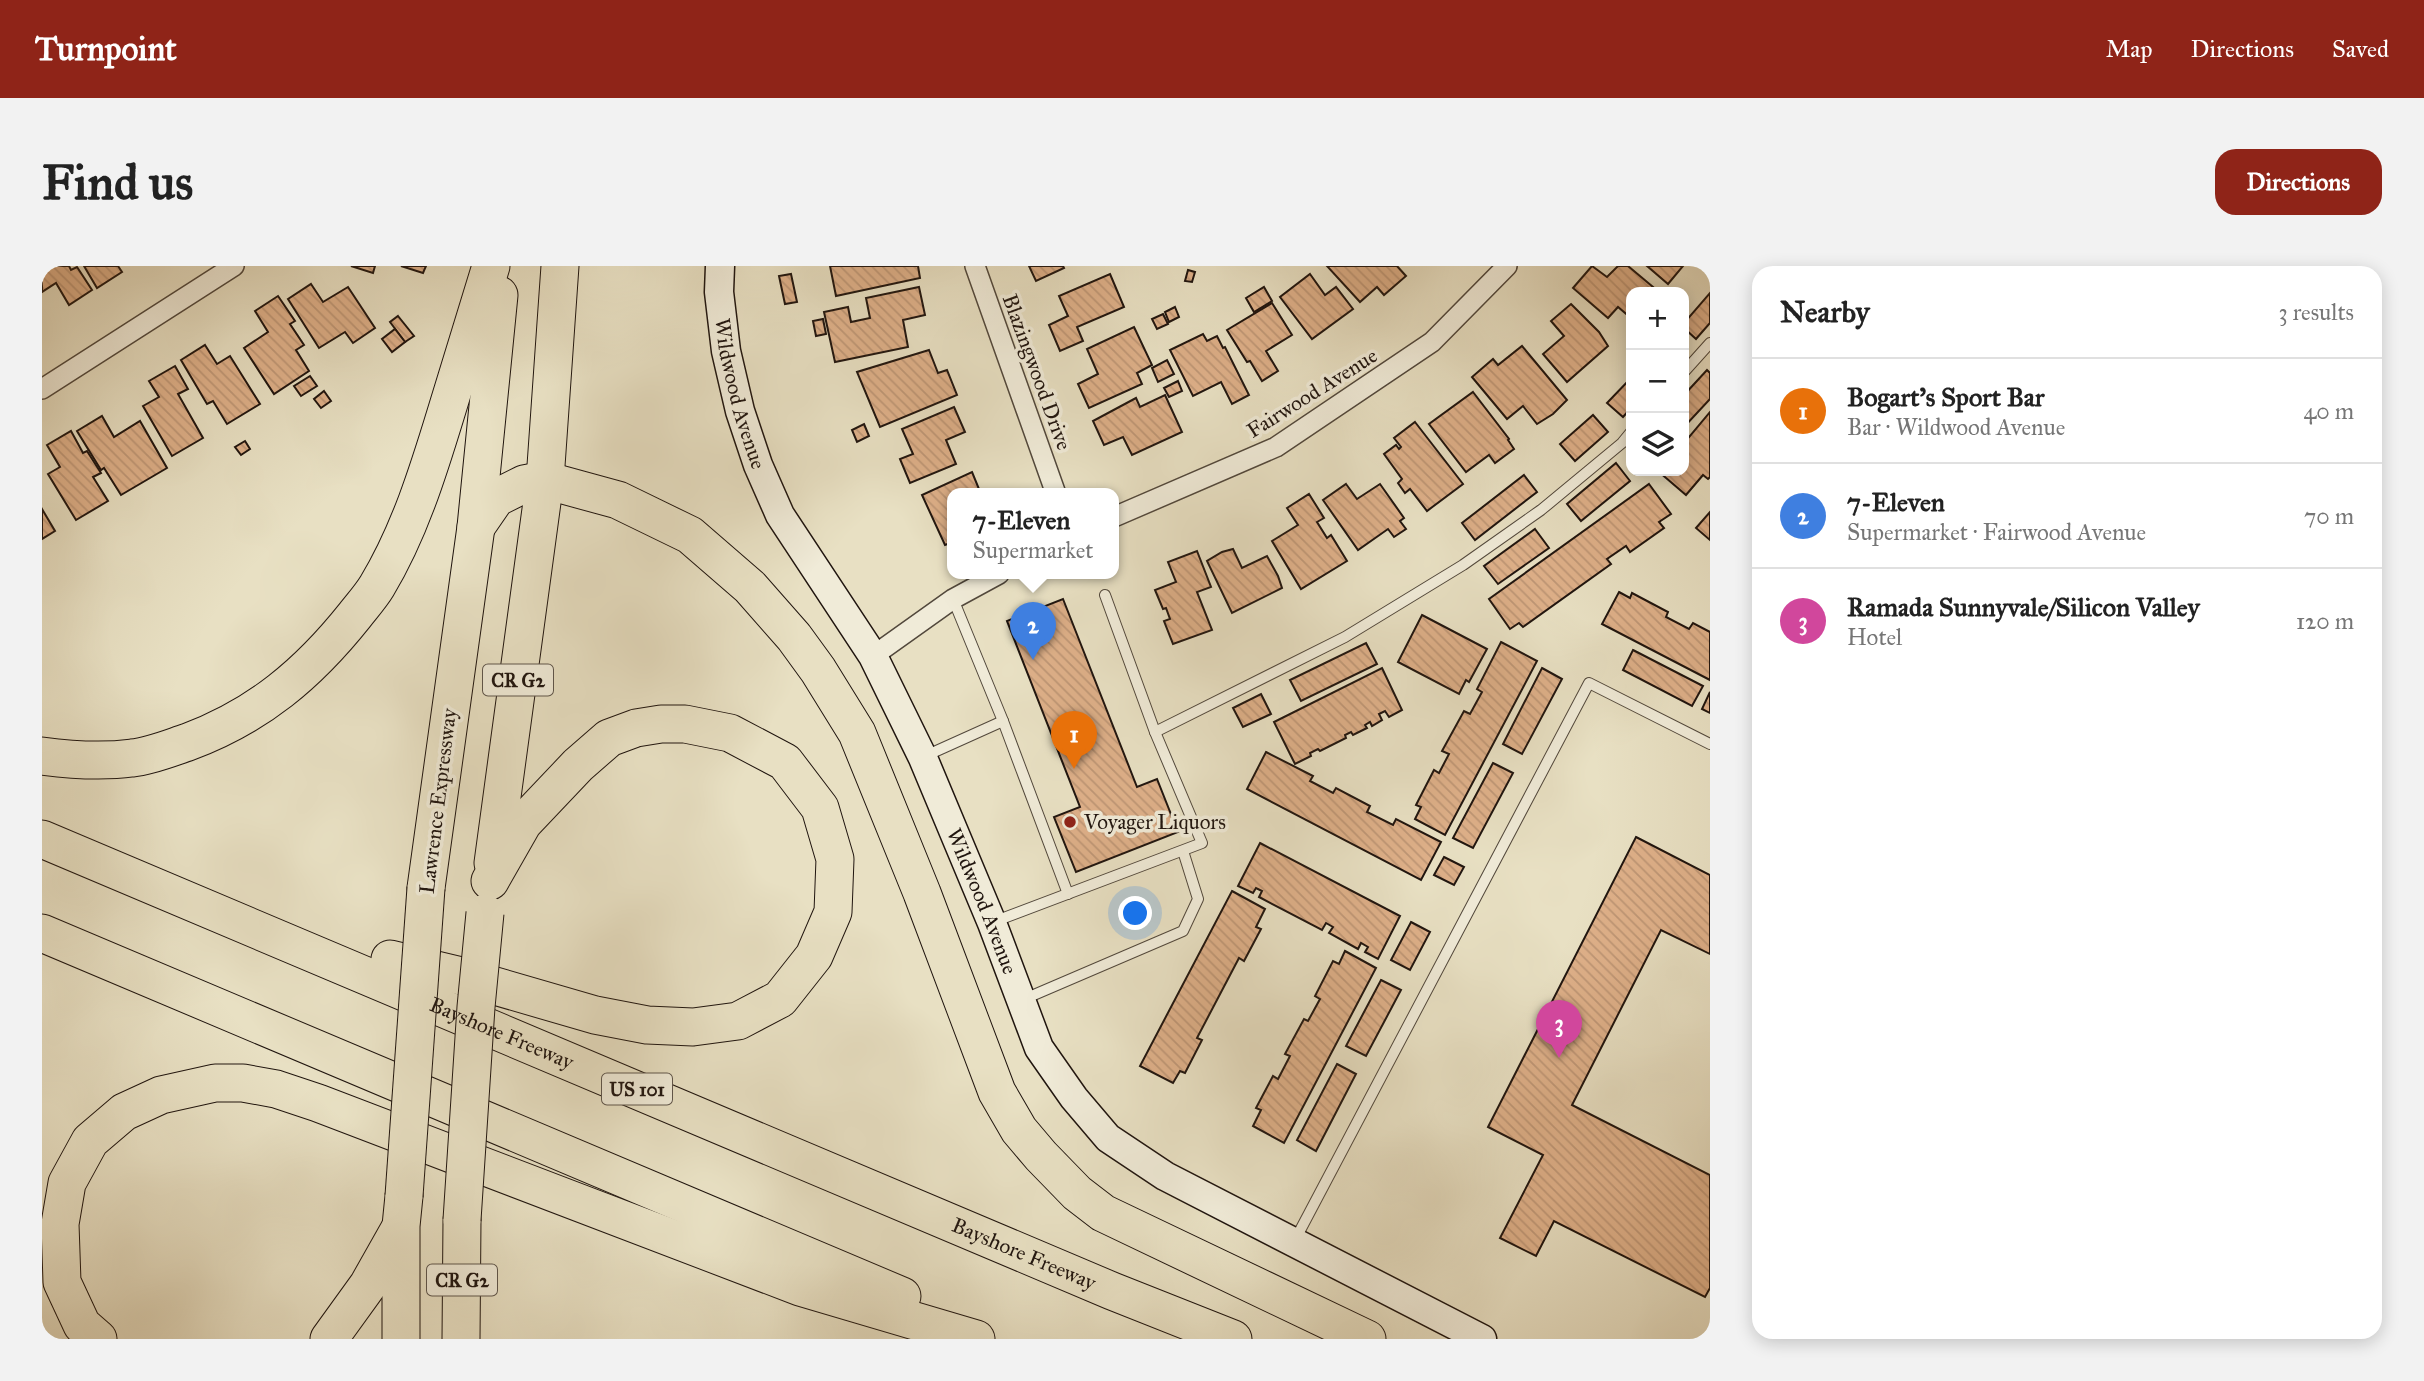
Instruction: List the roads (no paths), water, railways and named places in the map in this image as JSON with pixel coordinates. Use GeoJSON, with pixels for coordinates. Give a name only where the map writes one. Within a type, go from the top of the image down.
{"type":"FeatureCollection","features":[{"type":"Feature","properties":{"kind":"highway"},"geometry":{"type":"LineString","coordinates":[[42,756],[105,760],[134,758],[172,748],[204,736],[271,700],[316,660],[377,587],[408,523],[427,474],[491,266]]}},
{"type":"Feature","properties":{"kind":"highway","name":"Lawrence Expressway"},"geometry":{"type":"LineString","coordinates":[[401,1339],[402,1211],[426,888],[475,527],[502,266]]}},
{"type":"Feature","properties":{"kind":"highway","name":"CR G2"},"geometry":{"type":"LineString","coordinates":[[461,1339],[462,1220],[476,1007],[488,897],[545,480],[560,266]]}},
{"type":"Feature","properties":{"kind":"highway"},"geometry":{"type":"LineString","coordinates":[[475,527],[496,498],[524,484],[545,480],[618,500],[690,535],[750,587],[794,637],[857,733],[922,893],[997,1092],[1019,1129],[1041,1156],[1077,1193],[1103,1213],[1367,1339]]}},
{"type":"Feature","properties":{"kind":"highway"},"geometry":{"type":"LineString","coordinates":[[251,926],[457,975],[595,1015],[647,1025],[704,1025],[738,1021],[780,999],[814,956],[833,912],[835,859],[820,808],[785,762],[730,733],[685,724],[661,724],[636,728],[609,738],[578,765],[523,823],[488,897]]}},
{"type":"Feature","properties":{"kind":"highway","name":"Bayshore Freeway"},"geometry":{"type":"LineString","coordinates":[[42,839],[1112,1291],[1233,1339]]}},
{"type":"Feature","properties":{"kind":"highway"},"geometry":{"type":"LineString","coordinates":[[42,933],[1004,1339]]}},
{"type":"Feature","properties":{"kind":"highway"},"geometry":{"type":"LineString","coordinates":[[98,1339],[82,1325],[62,1282],[60,1224],[67,1183],[90,1141],[124,1112],[161,1095],[215,1083],[276,1089],[318,1103],[800,1287],[976,1339]]}},
{"type":"Feature","properties":{"kind":"highway"},"geometry":{"type":"LineString","coordinates":[[329,1339],[368,1285],[402,1211]]}},
{"type":"Feature","properties":{"kind":"street"},"geometry":{"type":"LineString","coordinates":[[42,388],[234,266]]}},
{"type":"Feature","properties":{"kind":"street","name":"Wildwood Avenue"},"geometry":{"type":"LineString","coordinates":[[720,266],[719,292],[726,351],[740,411],[758,465],[780,515],[873,656],[923,758],[992,923],[1039,1048],[1074,1098],[1108,1138],[1166,1176],[1482,1339]]}},
{"type":"Feature","properties":{"kind":"street","name":"Blazingwood Drive"},"geometry":{"type":"LineString","coordinates":[[975,266],[1054,488]]}},
{"type":"Feature","properties":{"kind":"street","name":"Fairwood Avenue"},"geometry":{"type":"LineString","coordinates":[[1119,515],[1276,447],[1432,342],[1507,266]]}},
{"type":"Feature","properties":{"kind":"street"},"geometry":{"type":"LineString","coordinates":[[873,656],[953,599],[990,579]]}},
{"type":"Feature","properties":{"kind":"lane"},"geometry":{"type":"LineString","coordinates":[[1689,366],[1710,343]]}},
{"type":"Feature","properties":{"kind":"lane"},"geometry":{"type":"LineString","coordinates":[[1155,732],[1345,637],[1463,565],[1541,510],[1626,438]]}},
{"type":"Feature","properties":{"kind":"lane"},"geometry":{"type":"LineString","coordinates":[[992,923],[1202,843],[1155,732],[1105,595]]}},
{"type":"Feature","properties":{"kind":"lane"},"geometry":{"type":"LineString","coordinates":[[953,599],[1003,721],[1068,894]]}},
{"type":"Feature","properties":{"kind":"lane"},"geometry":{"type":"LineString","coordinates":[[1294,1242],[1589,683],[1710,744]]}},
{"type":"Feature","properties":{"kind":"lane"},"geometry":{"type":"LineString","coordinates":[[923,758],[1003,721]]}},
{"type":"Feature","properties":{"kind":"lane"},"geometry":{"type":"LineString","coordinates":[[1021,1000],[1183,931],[1198,899],[1183,851]]}},
{"type":"Feature","properties":{"kind":"place","name":"7-Eleven"},"geometry":{"type":"Point","coordinates":[1033,660]}},
{"type":"Feature","properties":{"kind":"place","name":"Bogart's Sport Bar"},"geometry":{"type":"Point","coordinates":[1074,769]}},
{"type":"Feature","properties":{"kind":"place","name":"Voyager Liquors"},"geometry":{"type":"Point","coordinates":[1070,822]}},
{"type":"Feature","properties":{"kind":"place","name":"Ramada Sunnyvale/Silicon Valley"},"geometry":{"type":"Point","coordinates":[1559,1058]}}]}
